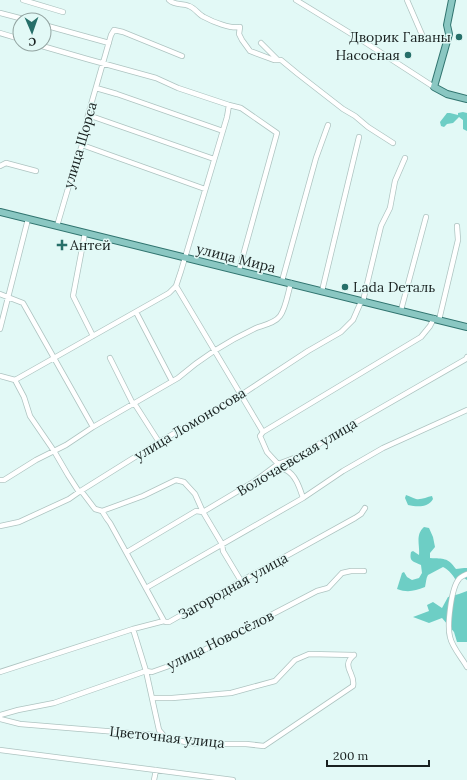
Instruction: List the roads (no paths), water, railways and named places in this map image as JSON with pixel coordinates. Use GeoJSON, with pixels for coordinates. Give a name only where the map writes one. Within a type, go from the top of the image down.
{"type":"FeatureCollection","features":[{"type":"Feature","properties":{"kind":"main road"},"geometry":{"type":"LineString","coordinates":[[452,0],[447,25],[449,34],[434,87],[447,94],[467,99]]}},
{"type":"Feature","properties":{"kind":"main road","name":"улица Мира"},"geometry":{"type":"LineString","coordinates":[[0,212],[467,327]]}},
{"type":"Feature","properties":{"kind":"street"},"geometry":{"type":"LineString","coordinates":[[24,0],[63,12]]}},
{"type":"Feature","properties":{"kind":"street"},"geometry":{"type":"LineString","coordinates":[[169,0],[174,4],[189,6],[204,17],[220,24],[236,28],[240,27],[239,34],[250,51],[274,60],[281,60],[343,109],[356,116],[368,127],[393,143]]}},
{"type":"Feature","properties":{"kind":"street"},"geometry":{"type":"LineString","coordinates":[[296,0],[434,87]]}},
{"type":"Feature","properties":{"kind":"street"},"geometry":{"type":"LineString","coordinates":[[407,0],[423,37]]}},
{"type":"Feature","properties":{"kind":"street"},"geometry":{"type":"LineString","coordinates":[[0,13],[12,16]]}},
{"type":"Feature","properties":{"kind":"street"},"geometry":{"type":"LineString","coordinates":[[52,27],[109,43],[114,30],[123,32],[182,56]]}},
{"type":"Feature","properties":{"kind":"street"},"geometry":{"type":"LineString","coordinates":[[0,34],[12,38]]}},
{"type":"Feature","properties":{"kind":"street","name":"улица Щорса"},"geometry":{"type":"LineString","coordinates":[[58,226],[82,145],[88,115],[109,43]]}},
{"type":"Feature","properties":{"kind":"street"},"geometry":{"type":"LineString","coordinates":[[261,43],[278,60]]}},
{"type":"Feature","properties":{"kind":"street"},"geometry":{"type":"LineString","coordinates":[[52,49],[86,60],[103,63],[156,78],[178,88],[241,108],[276,133],[239,270]]}},
{"type":"Feature","properties":{"kind":"street"},"geometry":{"type":"LineString","coordinates":[[96,88],[118,94],[223,131]]}},
{"type":"Feature","properties":{"kind":"street"},"geometry":{"type":"LineString","coordinates":[[0,376],[15,380],[169,293],[176,286],[223,131],[227,117],[228,105]]}},
{"type":"Feature","properties":{"kind":"street"},"geometry":{"type":"LineString","coordinates":[[88,115],[214,159]]}},
{"type":"Feature","properties":{"kind":"street"},"geometry":{"type":"LineString","coordinates":[[282,281],[316,158],[328,125]]}},
{"type":"Feature","properties":{"kind":"street"},"geometry":{"type":"LineString","coordinates":[[322,291],[359,138]]}},
{"type":"Feature","properties":{"kind":"street"},"geometry":{"type":"LineString","coordinates":[[82,145],[205,189]]}},
{"type":"Feature","properties":{"kind":"street","name":"улица Ломоносова"},"geometry":{"type":"LineString","coordinates":[[0,526],[20,522],[69,499],[159,442],[241,394],[308,351],[341,332],[353,320],[360,304],[363,301],[381,226],[390,208],[395,181],[405,158]]}},
{"type":"Feature","properties":{"kind":"street"},"geometry":{"type":"LineString","coordinates":[[0,166],[6,163],[36,171]]}},
{"type":"Feature","properties":{"kind":"street"},"geometry":{"type":"LineString","coordinates":[[401,310],[426,217]]}},
{"type":"Feature","properties":{"kind":"street"},"geometry":{"type":"LineString","coordinates":[[0,329],[28,219]]}},
{"type":"Feature","properties":{"kind":"street"},"geometry":{"type":"LineString","coordinates":[[262,432],[421,337],[437,319],[458,240],[457,226]]}},
{"type":"Feature","properties":{"kind":"street"},"geometry":{"type":"LineString","coordinates":[[85,233],[73,296],[93,336]]}},
{"type":"Feature","properties":{"kind":"street"},"geometry":{"type":"LineString","coordinates":[[0,480],[4,480],[36,460],[66,445],[93,427],[178,378],[214,350],[252,330],[274,321],[280,316],[291,283]]}},
{"type":"Feature","properties":{"kind":"street"},"geometry":{"type":"LineString","coordinates":[[176,286],[262,432],[260,436],[267,452],[280,468],[287,470],[294,477],[303,498]]}},
{"type":"Feature","properties":{"kind":"street"},"geometry":{"type":"LineString","coordinates":[[0,294],[23,303],[93,427]]}},
{"type":"Feature","properties":{"kind":"street"},"geometry":{"type":"LineString","coordinates":[[136,312],[172,381]]}},
{"type":"Feature","properties":{"kind":"street","name":"Волочаевская улица"},"geometry":{"type":"LineString","coordinates":[[127,552],[196,511],[203,512],[255,481],[278,464],[302,455],[467,357]]}},
{"type":"Feature","properties":{"kind":"street"},"geometry":{"type":"LineString","coordinates":[[110,358],[133,404],[136,406],[159,442]]}},
{"type":"Feature","properties":{"kind":"street"},"geometry":{"type":"LineString","coordinates":[[15,380],[24,397],[30,416],[54,451],[79,492],[82,492],[95,509],[102,511],[143,496],[176,480],[184,482],[195,494],[203,512],[222,544],[223,550],[241,581]]}},
{"type":"Feature","properties":{"kind":"street"},"geometry":{"type":"LineString","coordinates":[[146,588],[303,498],[343,471],[383,448],[467,410]]}},
{"type":"Feature","properties":{"kind":"street","name":"Загородная улица"},"geometry":{"type":"LineString","coordinates":[[0,672],[133,629],[164,621],[169,622],[355,518],[365,508]]}},
{"type":"Feature","properties":{"kind":"street"},"geometry":{"type":"LineString","coordinates":[[102,511],[127,552],[164,621]]}},
{"type":"Feature","properties":{"kind":"street","name":"улица Новосёлов"},"geometry":{"type":"LineString","coordinates":[[0,715],[54,703],[146,671],[152,672],[183,661],[317,591],[328,588],[342,573],[350,571],[364,571]]}},
{"type":"Feature","properties":{"kind":"street"},"geometry":{"type":"LineString","coordinates":[[467,574],[459,578],[452,592],[449,636],[467,667]]}},
{"type":"Feature","properties":{"kind":"street"},"geometry":{"type":"LineString","coordinates":[[133,629],[146,671],[159,730],[164,736]]}},
{"type":"Feature","properties":{"kind":"street","name":"Цветочная улица"},"geometry":{"type":"LineString","coordinates":[[0,719],[20,724],[164,736],[190,743],[246,744],[264,746],[352,686],[354,681],[348,668],[349,659],[354,655],[309,654],[295,660],[275,681],[231,693],[152,698]]}},
{"type":"Feature","properties":{"kind":"street"},"geometry":{"type":"LineString","coordinates":[[154,735],[159,730]]}},
{"type":"Feature","properties":{"kind":"street"},"geometry":{"type":"LineString","coordinates":[[0,750],[233,780]]}},
{"type":"Feature","properties":{"kind":"street"},"geometry":{"type":"LineString","coordinates":[[154,780],[156,770]]}},
{"type":"Feature","properties":{"kind":"place","name":"Дворик Гаваны"},"geometry":{"type":"Point","coordinates":[459,37]}},
{"type":"Feature","properties":{"kind":"place","name":"Насосная"},"geometry":{"type":"Point","coordinates":[408,55]}},
{"type":"Feature","properties":{"kind":"place","name":"Антей"},"geometry":{"type":"Point","coordinates":[62,245]}},
{"type":"Feature","properties":{"kind":"place","name":"Lada Dеталь"},"geometry":{"type":"Point","coordinates":[345,287]}}]}
